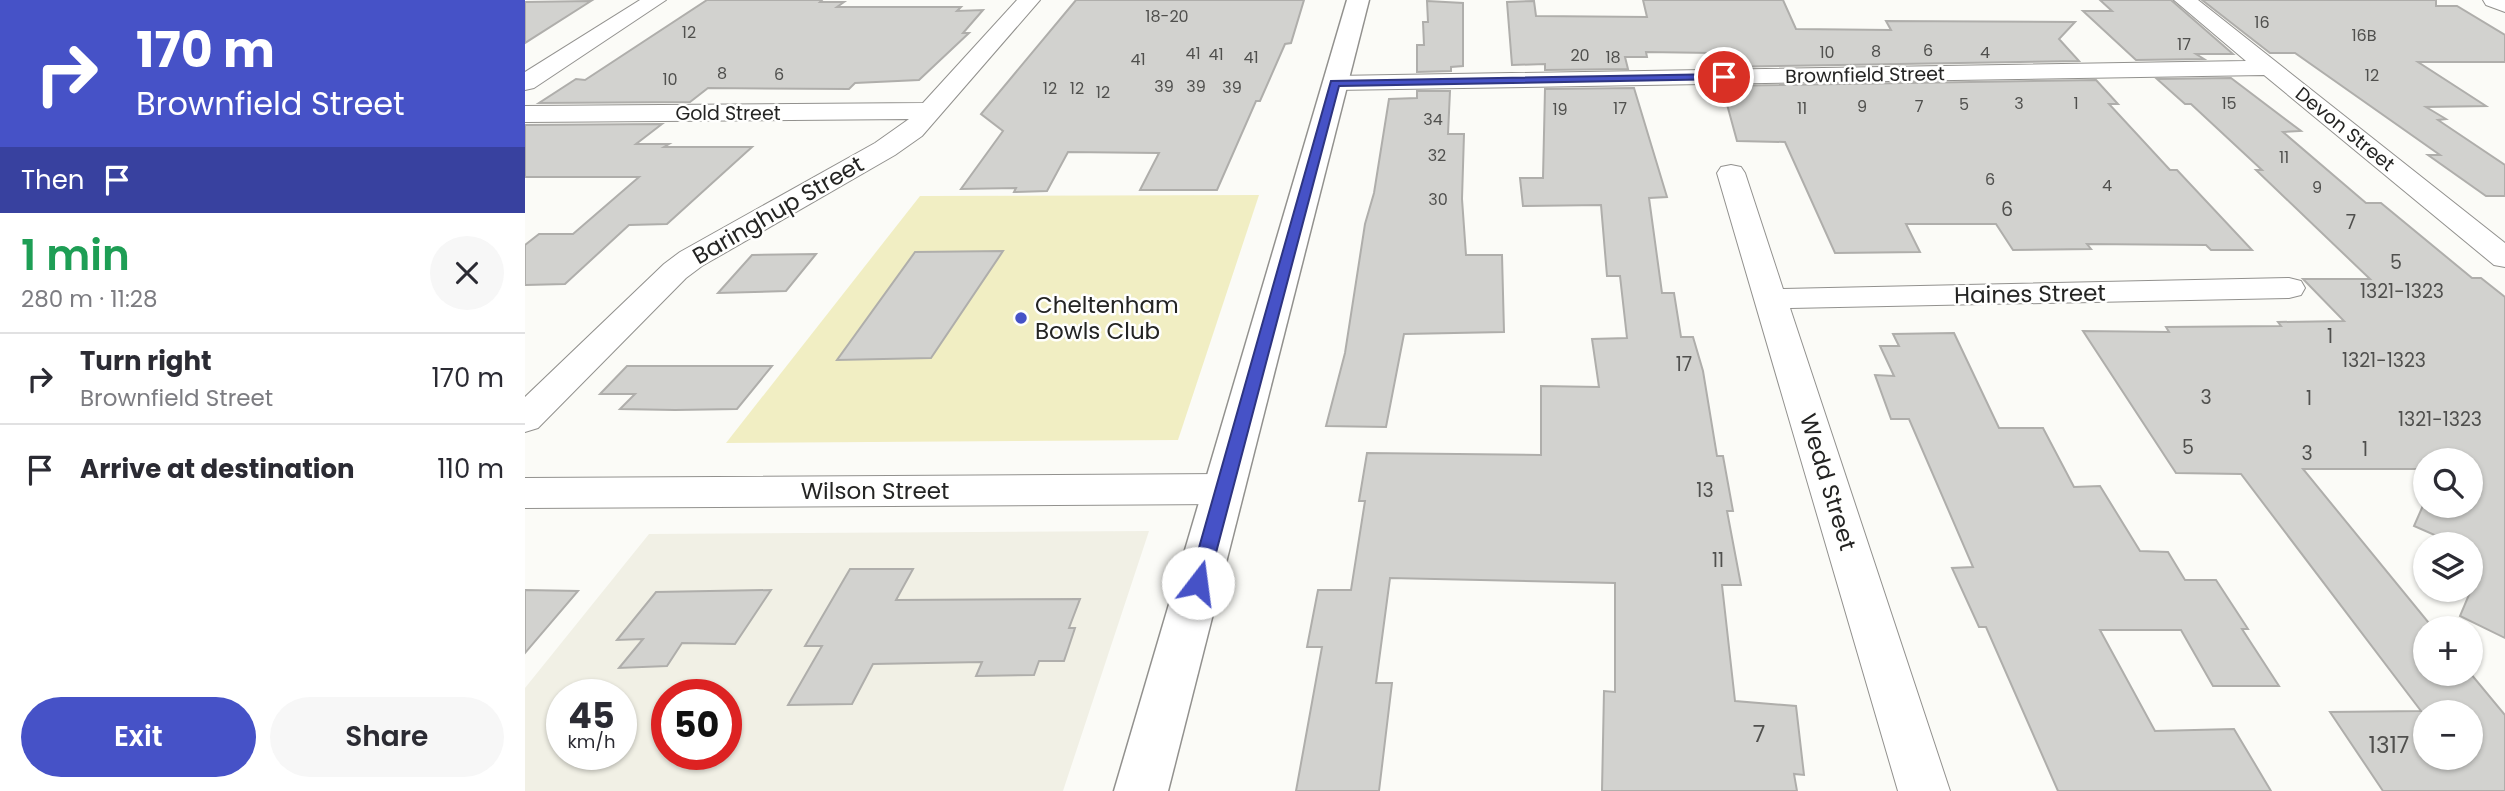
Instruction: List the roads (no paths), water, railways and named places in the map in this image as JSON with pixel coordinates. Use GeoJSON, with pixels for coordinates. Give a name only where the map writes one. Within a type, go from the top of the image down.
{"type":"FeatureCollection","features":[{"type":"Feature","properties":{"kind":"main road"},"geometry":{"type":"LineString","coordinates":[[1141,791],[1358,0]]}},
{"type":"Feature","properties":{"kind":"street"},"geometry":{"type":"LineString","coordinates":[[525,83],[655,0]]}},
{"type":"Feature","properties":{"kind":"street","name":"Baringhup Street"},"geometry":{"type":"LineString","coordinates":[[525,419],[675,271],[691,259],[913,131],[1029,0]]}},
{"type":"Feature","properties":{"kind":"street","name":"Devon Street"},"geometry":{"type":"LineString","coordinates":[[2185,0],[2505,258]]}},
{"type":"Feature","properties":{"kind":"street"},"geometry":{"type":"LineString","coordinates":[[2494,0],[2505,6]]}},
{"type":"Feature","properties":{"kind":"street","name":"Brownfield Street"},"geometry":{"type":"LineString","coordinates":[[1335,83],[2270,68]]}},
{"type":"Feature","properties":{"kind":"street","name":"Gold Street"},"geometry":{"type":"LineString","coordinates":[[525,114],[931,111]]}},
{"type":"Feature","properties":{"kind":"street","name":"Wedd Street"},"geometry":{"type":"LineString","coordinates":[[1731,173],[1924,791]]}},
{"type":"Feature","properties":{"kind":"street","name":"Haines Street"},"geometry":{"type":"LineString","coordinates":[[1770,299],[2289,288]]}},
{"type":"Feature","properties":{"kind":"street","name":"Wilson Street"},"geometry":{"type":"LineString","coordinates":[[525,493],[1224,489]]}},
{"type":"Feature","properties":{"kind":"place","name":"Cheltenham Bowls Club"},"geometry":{"type":"Point","coordinates":[1021,318]}}]}
